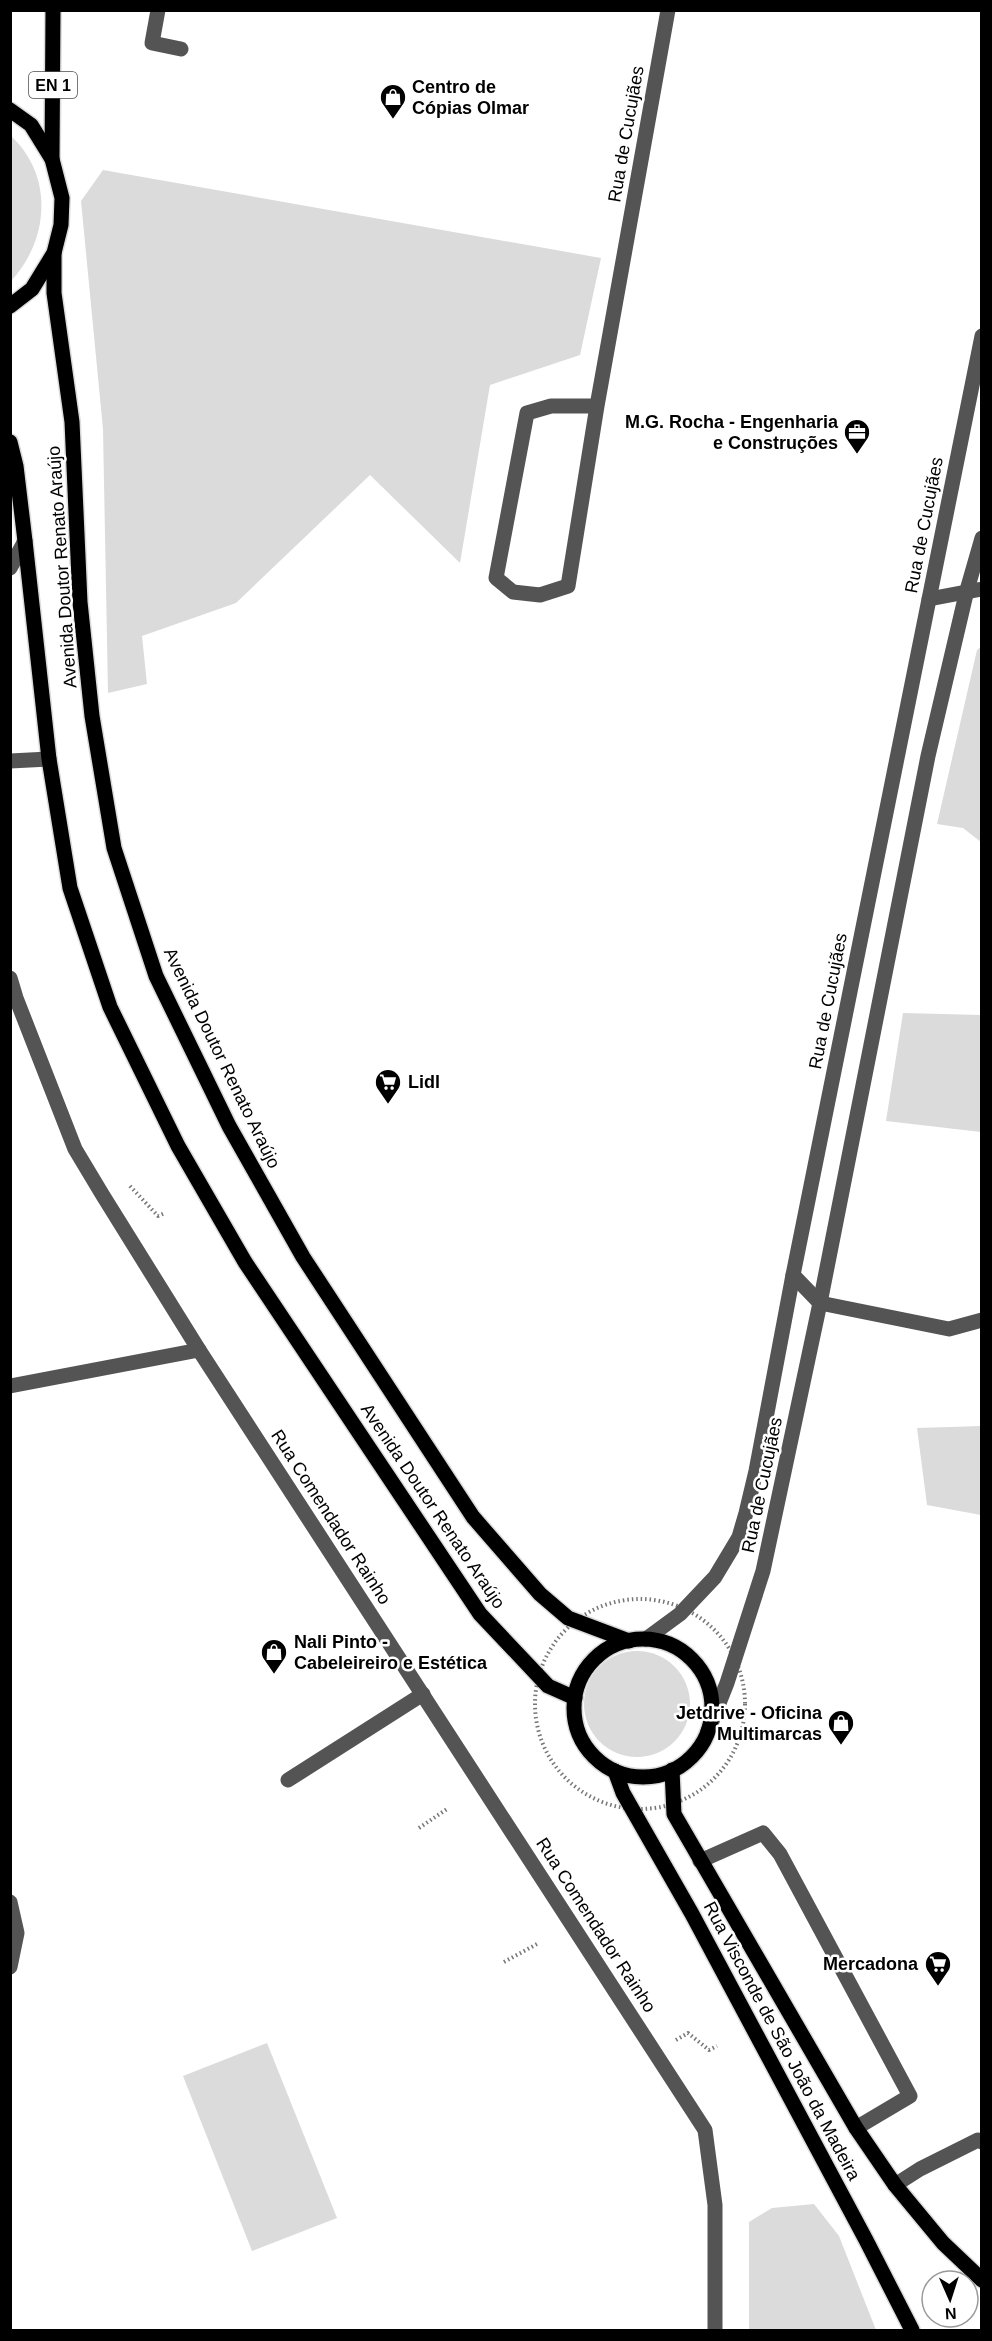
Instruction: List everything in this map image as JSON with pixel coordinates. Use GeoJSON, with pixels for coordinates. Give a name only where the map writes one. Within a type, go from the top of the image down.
{"type":"FeatureCollection","features":[{"type":"Feature","properties":{"kind":"main road","name":"EN 1"},"geometry":{"type":"LineString","coordinates":[[52,159],[53,10]]}},
{"type":"Feature","properties":{"kind":"main road"},"geometry":{"type":"LineString","coordinates":[[10,110],[31,125],[52,159],[62,198],[61,225],[54,253],[33,289],[10,306]]}},
{"type":"Feature","properties":{"kind":"main road","name":"Avenida Doutor Renato Araújo"},"geometry":{"type":"LineString","coordinates":[[54,253],[54,293],[72,422],[80,602],[92,716],[114,848],[156,976],[229,1126],[309,1266],[473,1517],[540,1594],[568,1618],[629,1641]]}},
{"type":"Feature","properties":{"kind":"main road","name":"Avenida Doutor Renato Araújo"},"geometry":{"type":"LineString","coordinates":[[10,442],[16,466],[49,759],[70,888],[110,1007],[178,1146],[244,1262],[480,1614],[548,1686],[574,1698]]}},
{"type":"Feature","properties":{"kind":"main road","name":"Avenida Doutor Renato Araújo"},"geometry":{"type":"LineString","coordinates":[[646,1639],[670,1644],[695,1662],[701,1671],[711,1700],[708,1731],[694,1754],[672,1770],[634,1776],[615,1771],[598,1761],[585,1746],[577,1728],[574,1698],[580,1678],[592,1660],[609,1648],[629,1641],[646,1639]]}},
{"type":"Feature","properties":{"kind":"main road","name":"Rua Visconde de São João da Madeira"},"geometry":{"type":"LineString","coordinates":[[672,1770],[674,1814],[856,2128],[895,2185],[943,2243],[981,2280]]}},
{"type":"Feature","properties":{"kind":"main road","name":"Rua Visconde de São João da Madeira"},"geometry":{"type":"LineString","coordinates":[[615,1771],[623,1793],[692,1914],[912,2331]]}},
{"type":"Feature","properties":{"kind":"street"},"geometry":{"type":"LineString","coordinates":[[159,10],[152,43],[181,49]]}},
{"type":"Feature","properties":{"kind":"street","name":"Rua de Cucujães"},"geometry":{"type":"LineString","coordinates":[[597,406],[551,406],[527,413],[496,578],[513,592],[540,595],[568,586],[597,406],[668,10]]}},
{"type":"Feature","properties":{"kind":"street","name":"Rua de Cucujães"},"geometry":{"type":"LineString","coordinates":[[646,1639],[686,1608],[715,1577],[740,1537],[756,1471],[793,1275],[981,336]]}},
{"type":"Feature","properties":{"kind":"street","name":"Rua de Cucujães"},"geometry":{"type":"LineString","coordinates":[[708,1731],[736,1658],[763,1571],[820,1303],[928,756],[974,590],[981,538]]}},
{"type":"Feature","properties":{"kind":"street"},"geometry":{"type":"LineString","coordinates":[[10,568],[25,541]]}},
{"type":"Feature","properties":{"kind":"street"},"geometry":{"type":"LineString","coordinates":[[929,599],[974,590]]}},
{"type":"Feature","properties":{"kind":"street"},"geometry":{"type":"LineString","coordinates":[[10,761],[49,759]]}},
{"type":"Feature","properties":{"kind":"street","name":"Rua Comendador Rainho"},"geometry":{"type":"LineString","coordinates":[[10,978],[75,1149],[199,1350],[705,2130],[715,2205],[715,2331]]}},
{"type":"Feature","properties":{"kind":"street"},"geometry":{"type":"LineString","coordinates":[[793,1275],[820,1303],[949,1329],[981,1320]]}},
{"type":"Feature","properties":{"kind":"street"},"geometry":{"type":"LineString","coordinates":[[10,1386],[199,1350]]}},
{"type":"Feature","properties":{"kind":"street"},"geometry":{"type":"LineString","coordinates":[[288,1780],[423,1694]]}},
{"type":"Feature","properties":{"kind":"street"},"geometry":{"type":"LineString","coordinates":[[700,1861],[763,1833],[780,1854],[910,2096],[856,2128]]}},
{"type":"Feature","properties":{"kind":"street"},"geometry":{"type":"LineString","coordinates":[[10,1902],[17,1933],[10,1967]]}},
{"type":"Feature","properties":{"kind":"street"},"geometry":{"type":"LineString","coordinates":[[895,2185],[920,2169],[980,2139]]}},
{"type":"Feature","properties":{"kind":"path"},"geometry":{"type":"LineString","coordinates":[[128,1184],[158,1216],[165,1213]]}},
{"type":"Feature","properties":{"kind":"path"},"geometry":{"type":"LineString","coordinates":[[653,1599],[686,1608],[714,1627],[736,1658],[746,1686],[746,1720],[735,1753],[714,1780],[684,1800],[650,1809],[632,1808],[614,1806],[581,1792],[555,1767],[539,1736],[534,1700],[542,1665],[560,1634],[575,1621],[586,1613],[618,1600],[653,1599]]}},
{"type":"Feature","properties":{"kind":"path"},"geometry":{"type":"LineString","coordinates":[[419,1828],[447,1809]]}},
{"type":"Feature","properties":{"kind":"path"},"geometry":{"type":"LineString","coordinates":[[504,1962],[537,1944]]}},
{"type":"Feature","properties":{"kind":"path"},"geometry":{"type":"LineString","coordinates":[[688,2033],[709,2050],[717,2046]]}},
{"type":"Feature","properties":{"kind":"shaded area"},"geometry":{"type":"Polygon","coordinates":[[[11,136],[25,152],[34,170],[40,189],[41,208],[39,228],[33,247],[24,265],[11,281],[11,136]]]}},
{"type":"Feature","properties":{"kind":"shaded area"},"geometry":{"type":"Polygon","coordinates":[[[103,170],[601,258],[580,355],[490,385],[460,563],[370,475],[236,603],[142,636],[147,684],[108,693],[103,429],[81,201],[103,170]]]}},
{"type":"Feature","properties":{"kind":"shaded area"},"geometry":{"type":"Polygon","coordinates":[[[981,647],[981,842],[963,828],[937,824],[977,650],[981,647]]]}},
{"type":"Feature","properties":{"kind":"shaded area"},"geometry":{"type":"Polygon","coordinates":[[[903,1013],[981,1015],[981,1132],[886,1121],[903,1013]]]}},
{"type":"Feature","properties":{"kind":"shaded area"},"geometry":{"type":"Polygon","coordinates":[[[981,1426],[981,1515],[927,1505],[917,1428],[981,1426]]]}},
{"type":"Feature","properties":{"kind":"shaded area"},"geometry":{"type":"Polygon","coordinates":[[[637,1651],[657,1655],[674,1667],[686,1684],[690,1704],[686,1724],[674,1741],[657,1753],[637,1757],[617,1753],[600,1741],[588,1724],[584,1704],[588,1684],[600,1667],[617,1655],[637,1651]]]}},
{"type":"Feature","properties":{"kind":"shaded area"},"geometry":{"type":"Polygon","coordinates":[[[267,2043],[337,2218],[252,2251],[183,2076],[267,2043]]]}},
{"type":"Feature","properties":{"kind":"shaded area"},"geometry":{"type":"Polygon","coordinates":[[[814,2204],[839,2236],[876,2330],[749,2330],[749,2222],[772,2208],[814,2204]]]}},
{"type":"Feature","properties":{"kind":"place","name":"Centro de Cópias Olmar"},"geometry":{"type":"Point","coordinates":[393,120]}},
{"type":"Feature","properties":{"kind":"place","name":"M.G. Rocha - Engenharia e Construções"},"geometry":{"type":"Point","coordinates":[857,455]}},
{"type":"Feature","properties":{"kind":"place","name":"Lidl"},"geometry":{"type":"Point","coordinates":[388,1105]}},
{"type":"Feature","properties":{"kind":"place","name":"Nali Pinto - Cabeleireiro e Estética"},"geometry":{"type":"Point","coordinates":[274,1675]}},
{"type":"Feature","properties":{"kind":"place","name":"Jetdrive - Oficina Multimarcas"},"geometry":{"type":"Point","coordinates":[841,1746]}},
{"type":"Feature","properties":{"kind":"place","name":"Mercadona"},"geometry":{"type":"Point","coordinates":[938,1987]}}]}
